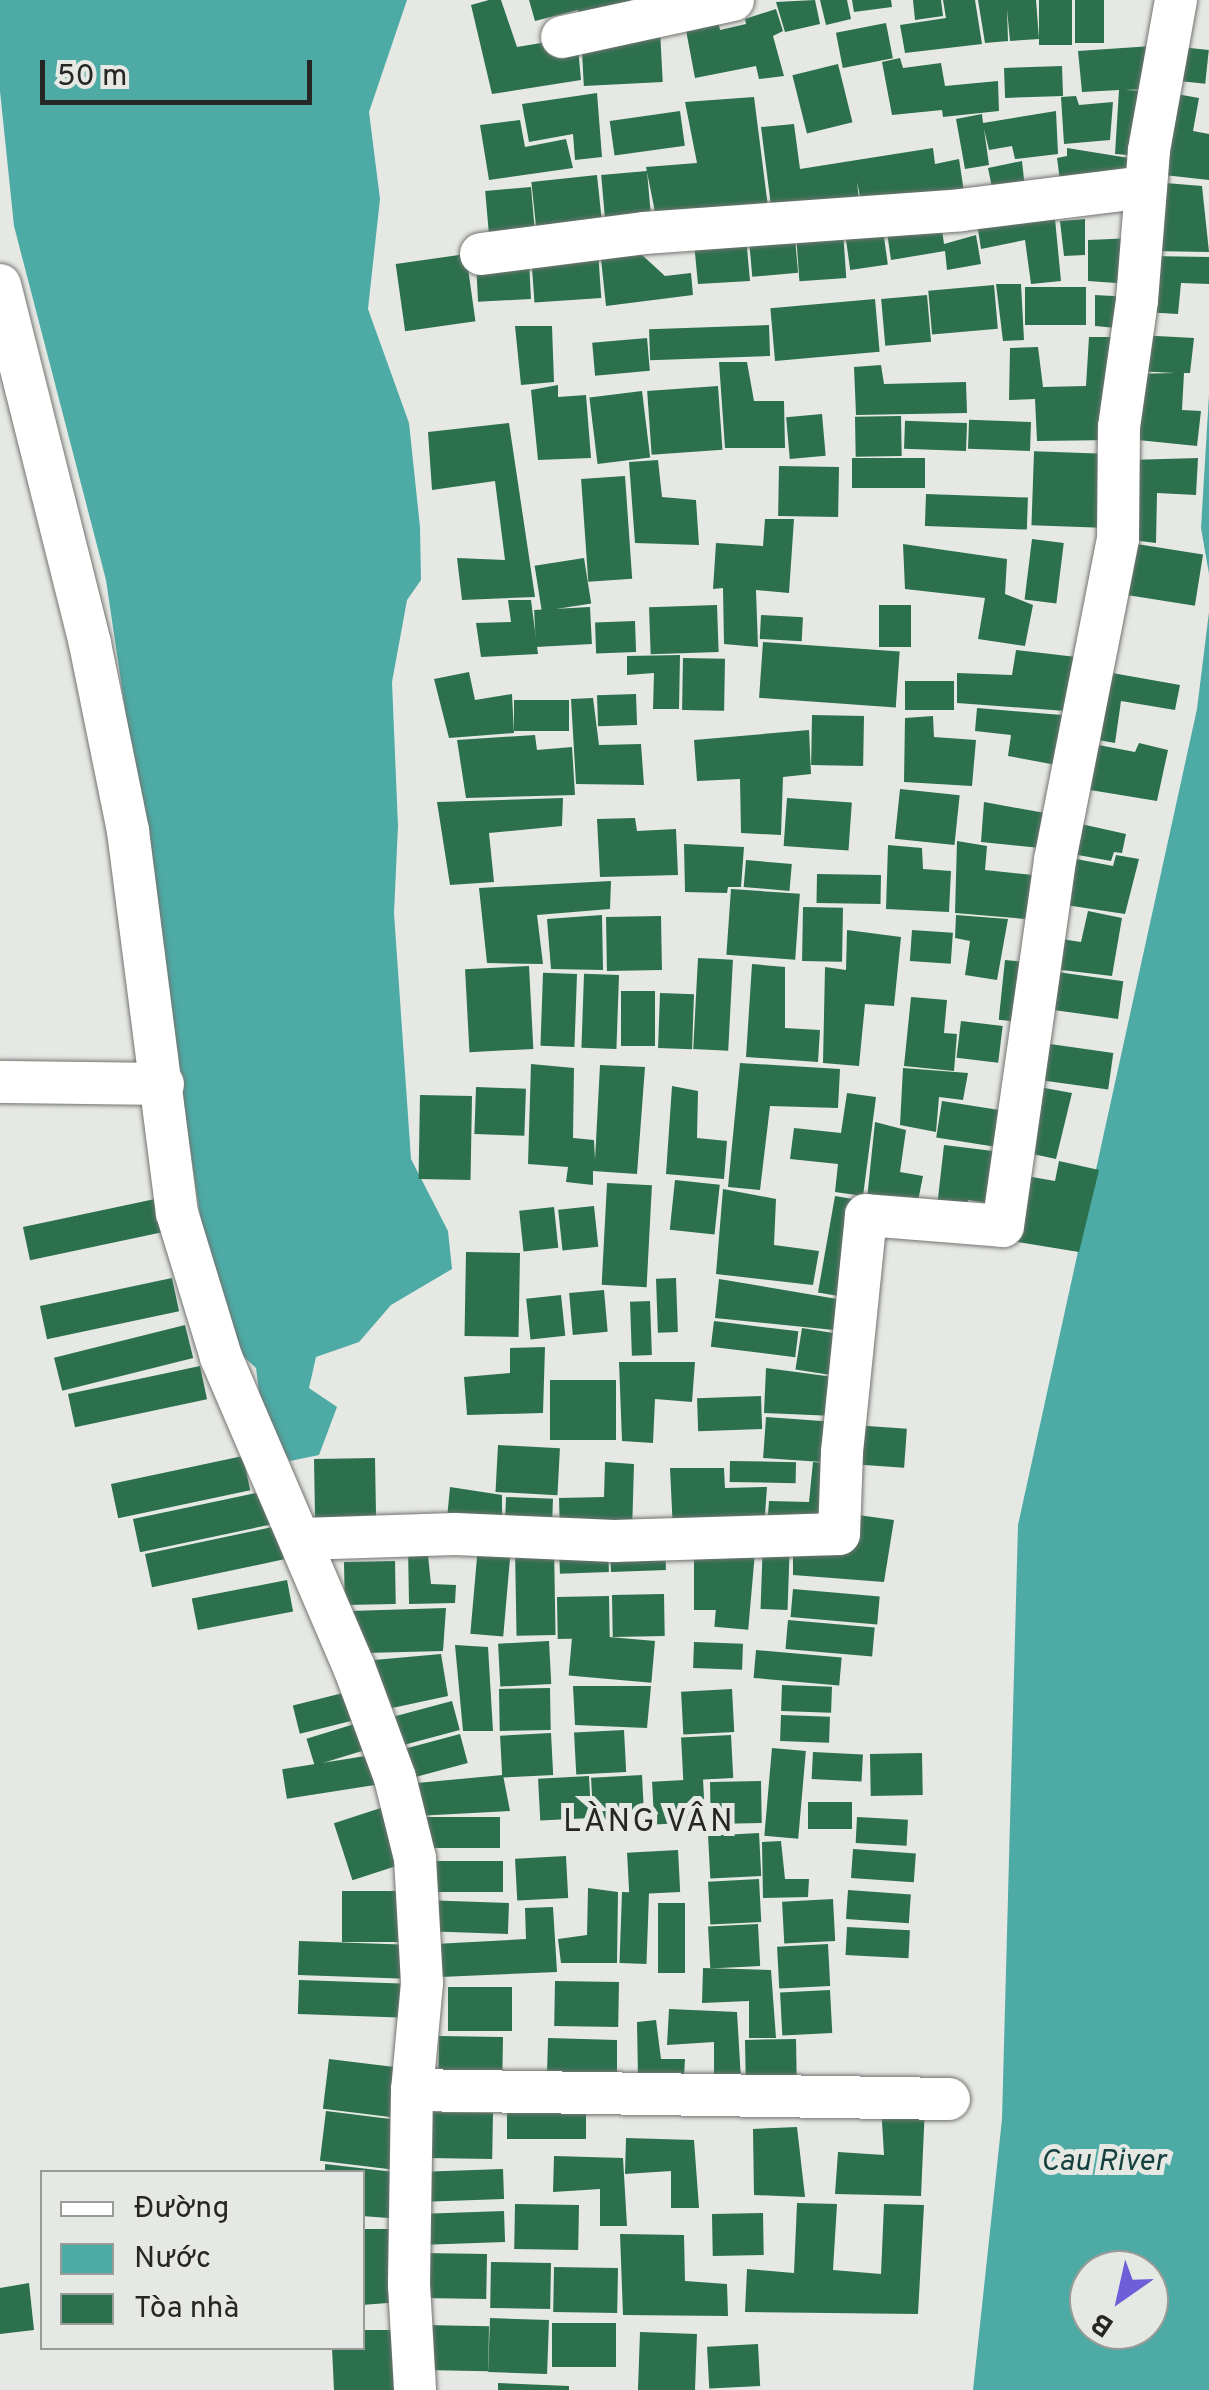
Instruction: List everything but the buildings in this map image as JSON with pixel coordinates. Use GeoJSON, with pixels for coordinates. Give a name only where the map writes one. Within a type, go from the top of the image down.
{"type":"FeatureCollection","features":[{"type":"Feature","properties":{"kind":"street"},"geometry":{"type":"LineString","coordinates":[[562,37],[733,0]]}},
{"type":"Feature","properties":{"kind":"street"},"geometry":{"type":"LineString","coordinates":[[302,1539],[455,1534],[614,1541],[839,1534],[842,1452],[866,1216],[1003,1226],[1055,860],[1118,540],[1119,426],[1146,188],[1176,0]]}},
{"type":"Feature","properties":{"kind":"street"},"geometry":{"type":"LineString","coordinates":[[481,254],[644,233],[960,210],[1146,188]]}},
{"type":"Feature","properties":{"kind":"street"},"geometry":{"type":"LineString","coordinates":[[0,286],[90,644],[128,831],[177,1213],[221,1357],[302,1539],[395,1778],[415,1858],[422,1983],[412,2090],[410,2285],[416,2390]]}},
{"type":"Feature","properties":{"kind":"street"},"geometry":{"type":"LineString","coordinates":[[0,1082],[163,1084]]}},
{"type":"Feature","properties":{"kind":"street"},"geometry":{"type":"LineString","coordinates":[[412,2090],[949,2099]]}},
{"type":"Feature","properties":{"kind":"water"},"geometry":{"type":"Polygon","coordinates":[[[0,0],[407,0],[369,112],[380,199],[368,309],[409,423],[420,527],[421,580],[407,600],[392,682],[398,826],[394,913],[411,1159],[448,1231],[452,1269],[391,1305],[359,1342],[316,1357],[309,1388],[337,1407],[319,1455],[290,1461],[263,1423],[256,1368],[231,1345],[201,1222],[106,580],[14,226],[0,91],[0,0]]]}},
{"type":"Feature","properties":{"kind":"water"},"geometry":{"type":"Polygon","coordinates":[[[1209,395],[1209,574],[1201,528],[1209,395]]]}},
{"type":"Feature","properties":{"kind":"water","name":"Cau River"},"geometry":{"type":"Polygon","coordinates":[[[1209,612],[1209,2390],[973,2390],[1002,2119],[1018,1525],[1197,709],[1209,612]]]}},
{"type":"Feature","properties":{"kind":"district","name":"LÀNG VÂN"},"geometry":{"type":"Point","coordinates":[649,1823]}}]}
